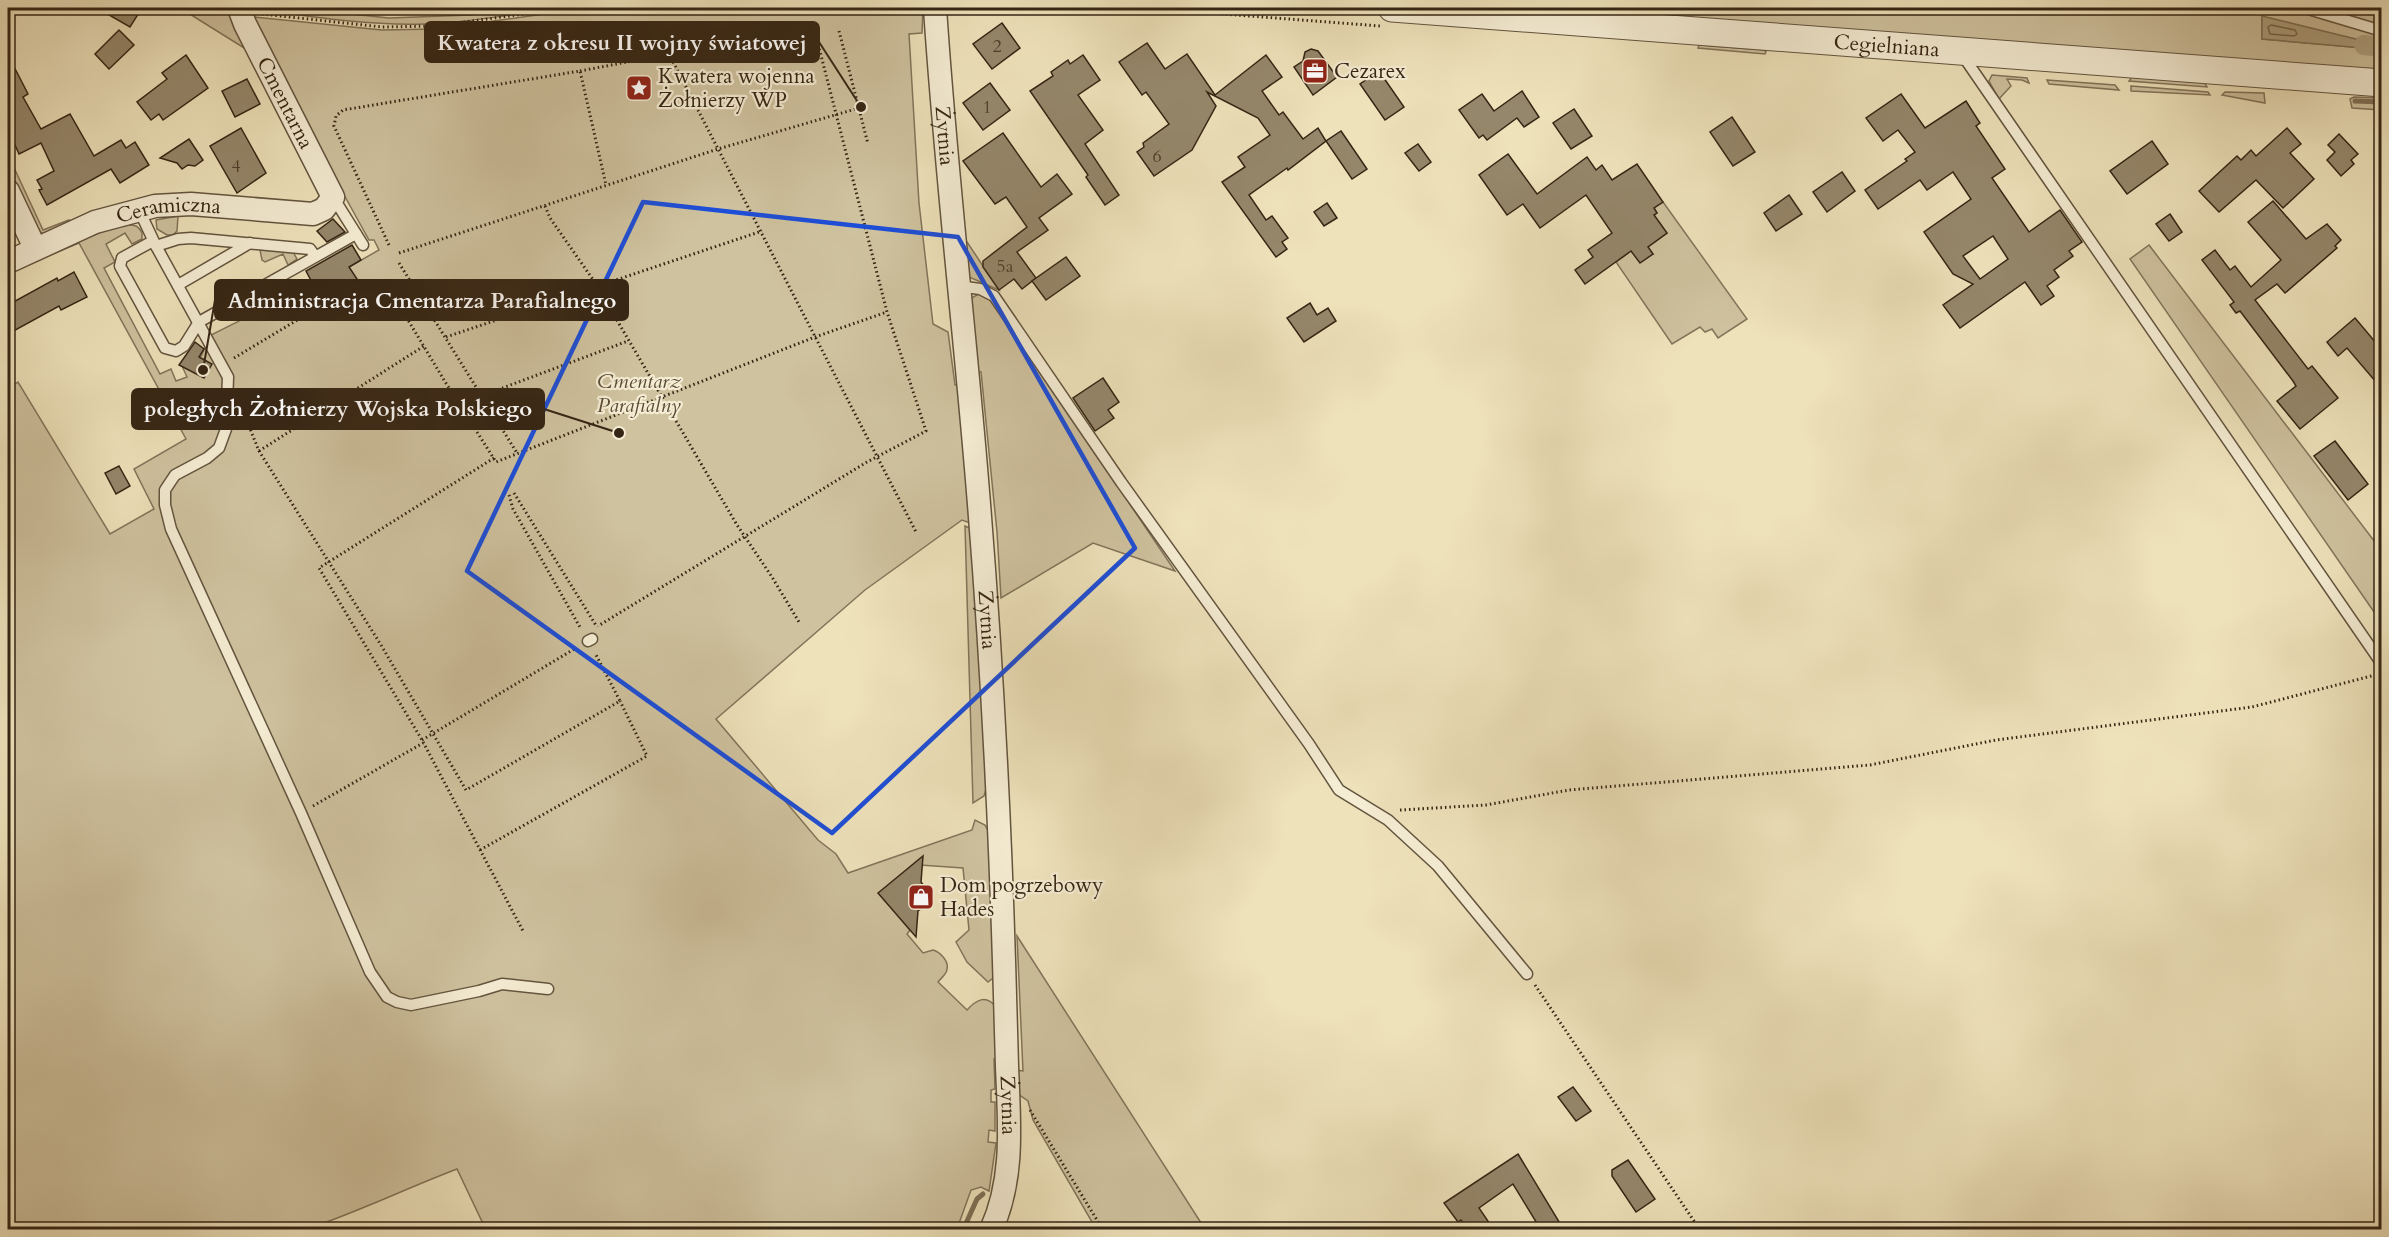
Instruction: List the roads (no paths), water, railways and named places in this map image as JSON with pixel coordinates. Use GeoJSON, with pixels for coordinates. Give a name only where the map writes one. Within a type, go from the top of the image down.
{"type":"FeatureCollection","features":[{"type":"Feature","properties":{"kind":"street","name":"Cmentarna"},"geometry":{"type":"LineString","coordinates":[[240,8],[333,197]]}},
{"type":"Feature","properties":{"kind":"street","name":"Żytnia"},"geometry":{"type":"LineString","coordinates":[[935,8],[986,603],[998,823],[1009,1103],[1006,1182],[1002,1201],[991,1230]]}},
{"type":"Feature","properties":{"kind":"street","name":"Cegielniana"},"geometry":{"type":"LineString","coordinates":[[1390,17],[1959,51],[2382,83]]}},
{"type":"Feature","properties":{"kind":"street"},"geometry":{"type":"LineString","coordinates":[[8,191],[35,248]]}},
{"type":"Feature","properties":{"kind":"street","name":"Ceramiczna"},"geometry":{"type":"LineString","coordinates":[[8,262],[95,222],[139,209],[191,204],[313,214],[324,209],[333,197]]}},
{"type":"Feature","properties":{"kind":"lane"},"geometry":{"type":"LineString","coordinates":[[2305,8],[2382,31]]}},
{"type":"Feature","properties":{"kind":"lane"},"geometry":{"type":"LineString","coordinates":[[1959,51],[2382,664]]}},
{"type":"Feature","properties":{"kind":"lane"},"geometry":{"type":"LineString","coordinates":[[333,197],[363,245]]}},
{"type":"Feature","properties":{"kind":"lane"},"geometry":{"type":"LineString","coordinates":[[139,209],[228,377],[224,438],[219,448],[207,458],[175,475],[165,490],[165,505],[171,529],[301,813],[370,972],[387,997],[411,1005],[502,984],[548,989]]}},
{"type":"Feature","properties":{"kind":"lane"},"geometry":{"type":"LineString","coordinates":[[315,256],[310,249],[185,239],[155,243],[122,258],[120,266],[165,348],[176,351],[183,346],[199,321],[356,234]]}},
{"type":"Feature","properties":{"kind":"lane"},"geometry":{"type":"LineString","coordinates":[[178,285],[250,243]]}},
{"type":"Feature","properties":{"kind":"lane"},"geometry":{"type":"LineString","coordinates":[[958,286],[980,289],[994,296],[1121,482],[1309,744],[1339,790],[1377,812],[1438,866],[1527,974]]}},
{"type":"Feature","properties":{"kind":"water"},"geometry":{"type":"Polygon","coordinates":[[[2262,16],[2364,41],[2363,48],[2262,39],[2262,16]]]}},
{"type":"Feature","properties":{"kind":"waterway"},"geometry":{"type":"LineString","coordinates":[[2364,45],[2382,47]]}},
{"type":"Feature","properties":{"kind":"waterway"},"geometry":{"type":"LineString","coordinates":[[2355,101],[2382,102]]}},
{"type":"Feature","properties":{"kind":"waterway"},"geometry":{"type":"LineString","coordinates":[[963,1230],[977,1199],[983,1194]]}},
{"type":"Feature","properties":{"kind":"place","name":"Cezarex"},"geometry":{"type":"Point","coordinates":[1315,71]}},
{"type":"Feature","properties":{"kind":"place","name":"Kwatera wojenna Żołnierzy WP"},"geometry":{"type":"Point","coordinates":[639,88]}},
{"type":"Feature","properties":{"kind":"place","name":"Kwatera z okresu II wojny światowej"},"geometry":{"type":"Point","coordinates":[861,107]}},
{"type":"Feature","properties":{"kind":"place","name":"Administracja Cmentarza Parafialnego"},"geometry":{"type":"Point","coordinates":[203,370]}},
{"type":"Feature","properties":{"kind":"place","name":"poległych Żołnierzy Wojska Polskiego"},"geometry":{"type":"Point","coordinates":[619,433]}},
{"type":"Feature","properties":{"kind":"place","name":"Dom pogrzebowy Hades"},"geometry":{"type":"Point","coordinates":[921,897]}},
{"type":"Feature","properties":{"kind":"park label","name":"Cmentarz Parafialny"},"geometry":{"type":"Point","coordinates":[639,393]}}]}
